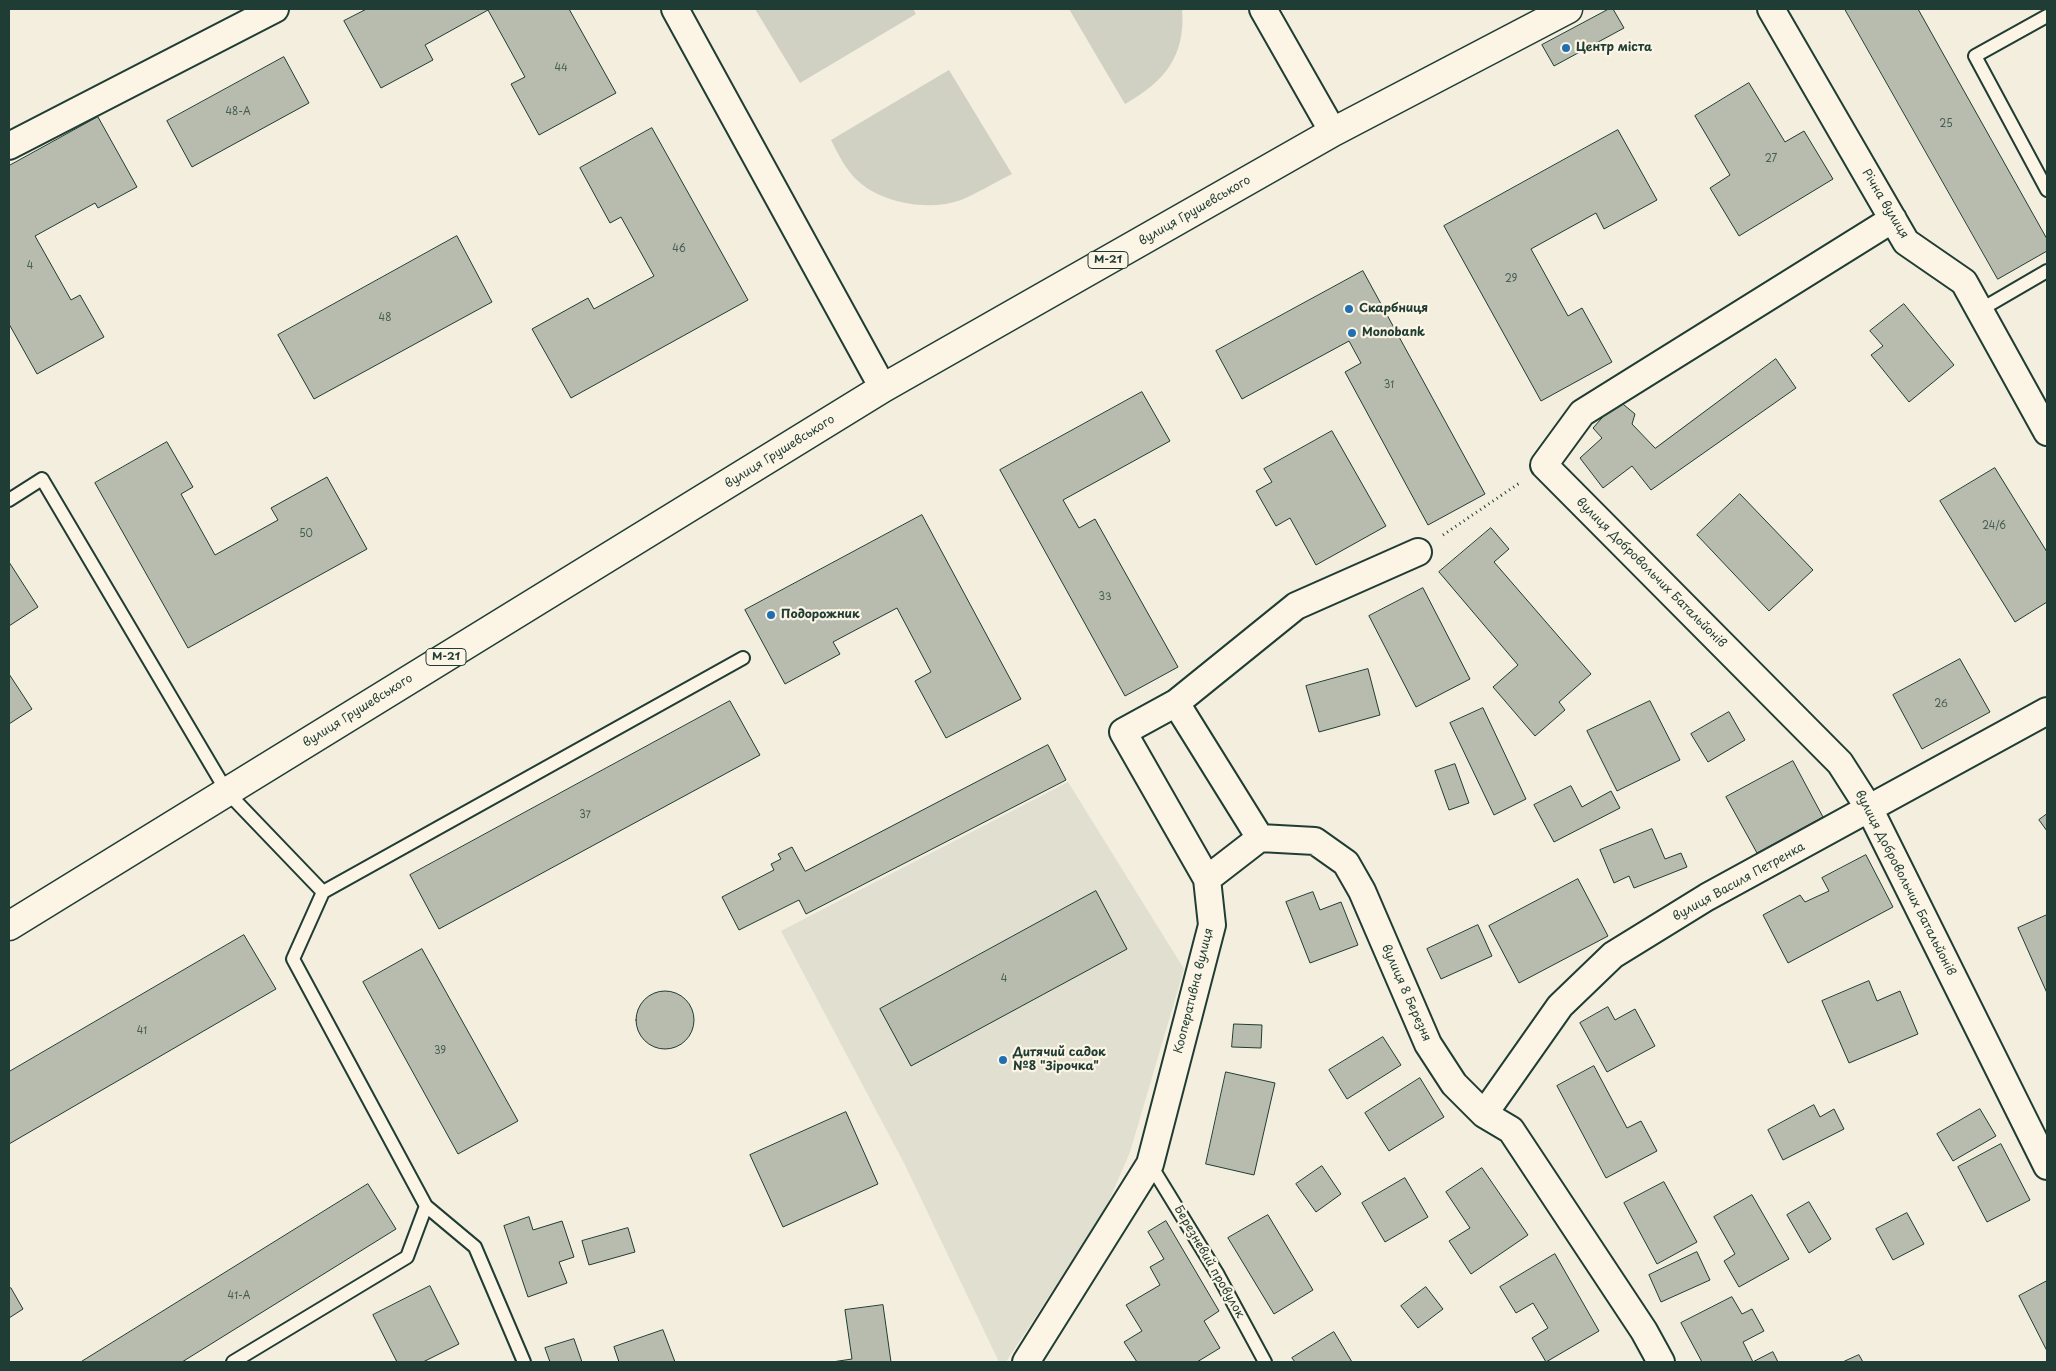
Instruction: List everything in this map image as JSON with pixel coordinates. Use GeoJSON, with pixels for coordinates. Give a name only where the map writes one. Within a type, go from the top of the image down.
{"type":"FeatureCollection","features":[{"type":"Feature","properties":{"kind":"highway","name":"вулиця Грушевського"},"geometry":{"type":"LineString","coordinates":[[9,926],[883,388],[1334,132],[1568,9]]}},
{"type":"Feature","properties":{"kind":"street"},"geometry":{"type":"LineString","coordinates":[[9,146],[275,9]]}},
{"type":"Feature","properties":{"kind":"street"},"geometry":{"type":"LineString","coordinates":[[675,9],[883,388]]}},
{"type":"Feature","properties":{"kind":"street"},"geometry":{"type":"LineString","coordinates":[[1263,9],[1334,132]]}},
{"type":"Feature","properties":{"kind":"street","name":"Річна вулиця"},"geometry":{"type":"LineString","coordinates":[[1771,9],[1906,242],[1964,282],[2047,432]]}},
{"type":"Feature","properties":{"kind":"street"},"geometry":{"type":"LineString","coordinates":[[1544,465],[1582,413],[1893,219]]}},
{"type":"Feature","properties":{"kind":"street","name":"вулиця Добровольчих Батальйонів"},"geometry":{"type":"LineString","coordinates":[[1544,465],[1840,763],[1870,810],[2047,1166]]}},
{"type":"Feature","properties":{"kind":"street"},"geometry":{"type":"LineString","coordinates":[[1207,879],[1260,838],[1176,703],[1296,606],[1418,552]]}},
{"type":"Feature","properties":{"kind":"street","name":"Кооперативна вулиця"},"geometry":{"type":"LineString","coordinates":[[1026,1362],[1150,1164],[1212,925],[1207,879],[1123,732],[1176,703]]}},
{"type":"Feature","properties":{"kind":"street","name":"вулиця Василя Петренка"},"geometry":{"type":"LineString","coordinates":[[1484,1114],[1560,1006],[1613,955],[1707,897],[2047,712]]}},
{"type":"Feature","properties":{"kind":"street","name":"вулиця 8 Березня"},"geometry":{"type":"LineString","coordinates":[[1260,838],[1315,841],[1346,863],[1362,891],[1428,1044],[1454,1084],[1484,1114],[1511,1130],[1644,1331],[1661,1362]]}},
{"type":"Feature","properties":{"kind":"lane"},"geometry":{"type":"LineString","coordinates":[[2047,16],[1975,56],[2047,190]]}},
{"type":"Feature","properties":{"kind":"lane"},"geometry":{"type":"LineString","coordinates":[[1980,310],[2047,270]]}},
{"type":"Feature","properties":{"kind":"lane"},"geometry":{"type":"LineString","coordinates":[[9,500],[42,479],[226,792],[323,892]]}},
{"type":"Feature","properties":{"kind":"lane"},"geometry":{"type":"LineString","coordinates":[[524,1362],[474,1247],[426,1206],[294,959],[323,892],[742,658]]}},
{"type":"Feature","properties":{"kind":"lane","name":"Березневий провулок"},"geometry":{"type":"LineString","coordinates":[[1150,1164],[1218,1275],[1265,1362]]}},
{"type":"Feature","properties":{"kind":"lane"},"geometry":{"type":"LineString","coordinates":[[233,1362],[407,1257],[426,1206]]}},
{"type":"Feature","properties":{"kind":"path"},"geometry":{"type":"LineString","coordinates":[[1418,552],[1544,465]]}},
{"type":"Feature","properties":{"kind":"shaded area"},"geometry":{"type":"Polygon","coordinates":[[[755,9],[913,9],[916,14],[800,83],[755,9]]]}},
{"type":"Feature","properties":{"kind":"shaded area"},"geometry":{"type":"Polygon","coordinates":[[[1069,9],[1182,9],[1180,41],[1176,54],[1170,66],[1161,77],[1139,96],[1125,104],[1069,9]]]}},
{"type":"Feature","properties":{"kind":"shaded area"},"geometry":{"type":"Polygon","coordinates":[[[949,70],[1012,174],[974,194],[948,204],[919,205],[904,203],[875,193],[863,185],[847,168],[831,140],[949,70]]]}},
{"type":"Feature","properties":{"kind":"shaded area","name":"Дитячий садок №8 \"Зірочка\""},"geometry":{"type":"Polygon","coordinates":[[[1068,782],[1184,969],[1130,1152],[1105,1210],[1006,1362],[999,1362],[904,1163],[781,931],[1068,782]]]}},
{"type":"Feature","properties":{"kind":"building"},"geometry":{"type":"Polygon","coordinates":[[[367,9],[569,9],[616,93],[539,135],[511,84],[525,77],[488,10],[425,45],[433,60],[381,88],[344,21],[367,9]]]}},
{"type":"Feature","properties":{"kind":"building"},"geometry":{"type":"Polygon","coordinates":[[[1609,9],[1613,9],[1624,28],[1554,66],[1542,45],[1609,9]]]}},
{"type":"Feature","properties":{"kind":"building"},"geometry":{"type":"Polygon","coordinates":[[[1845,9],[1918,9],[2047,239],[2047,251],[1998,279],[1845,9]]]}},
{"type":"Feature","properties":{"kind":"building"},"geometry":{"type":"Polygon","coordinates":[[[284,57],[309,103],[192,167],[167,121],[284,57]]]}},
{"type":"Feature","properties":{"kind":"building"},"geometry":{"type":"Polygon","coordinates":[[[1749,83],[1785,142],[1804,131],[1833,179],[1739,236],[1710,188],[1730,175],[1695,116],[1749,83]]]}},
{"type":"Feature","properties":{"kind":"building"},"geometry":{"type":"Polygon","coordinates":[[[98,117],[137,187],[98,208],[95,203],[35,236],[71,300],[80,295],[104,337],[37,374],[9,324],[9,166],[98,117]]]}},
{"type":"Feature","properties":{"kind":"building"},"geometry":{"type":"Polygon","coordinates":[[[652,128],[748,300],[571,398],[532,329],[588,298],[594,309],[654,276],[621,217],[610,223],[580,168],[652,128]]]}},
{"type":"Feature","properties":{"kind":"building"},"geometry":{"type":"Polygon","coordinates":[[[1618,130],[1657,200],[1604,229],[1596,213],[1531,249],[1568,316],[1582,308],[1612,362],[1541,401],[1444,226],[1618,130]]]}},
{"type":"Feature","properties":{"kind":"building"},"geometry":{"type":"Polygon","coordinates":[[[457,236],[492,302],[314,399],[278,335],[457,236]]]}},
{"type":"Feature","properties":{"kind":"building"},"geometry":{"type":"Polygon","coordinates":[[[1363,271],[1485,494],[1428,525],[1345,372],[1361,363],[1349,341],[1242,399],[1216,351],[1363,271]]]}},
{"type":"Feature","properties":{"kind":"building"},"geometry":{"type":"Polygon","coordinates":[[[1904,304],[1954,365],[1909,402],[1871,355],[1883,346],[1870,331],[1904,304]]]}},
{"type":"Feature","properties":{"kind":"building"},"geometry":{"type":"Polygon","coordinates":[[[1776,359],[1796,388],[1651,490],[1632,466],[1603,488],[1580,458],[1602,438],[1593,428],[1618,400],[1635,414],[1632,424],[1655,448],[1776,359]]]}},
{"type":"Feature","properties":{"kind":"building"},"geometry":{"type":"Polygon","coordinates":[[[1142,392],[1170,441],[1063,500],[1079,528],[1095,519],[1178,667],[1125,696],[1000,470],[1142,392]]]}},
{"type":"Feature","properties":{"kind":"building"},"geometry":{"type":"Polygon","coordinates":[[[1332,431],[1386,526],[1316,565],[1290,518],[1276,526],[1256,491],[1272,482],[1264,469],[1332,431]]]}},
{"type":"Feature","properties":{"kind":"building"},"geometry":{"type":"Polygon","coordinates":[[[167,442],[193,487],[181,494],[215,555],[278,520],[271,508],[327,477],[367,549],[188,648],[95,483],[167,442]]]}},
{"type":"Feature","properties":{"kind":"building"},"geometry":{"type":"Polygon","coordinates":[[[1995,468],[2047,552],[2047,602],[2015,622],[1940,501],[1995,468]]]}},
{"type":"Feature","properties":{"kind":"building"},"geometry":{"type":"Polygon","coordinates":[[[1740,494],[1813,570],[1769,611],[1697,535],[1740,494]]]}},
{"type":"Feature","properties":{"kind":"building"},"geometry":{"type":"Polygon","coordinates":[[[922,515],[1021,699],[946,738],[915,681],[931,672],[897,608],[833,642],[840,654],[785,684],[745,610],[922,515]]]}},
{"type":"Feature","properties":{"kind":"building"},"geometry":{"type":"Polygon","coordinates":[[[1491,528],[1509,549],[1494,562],[1591,674],[1559,702],[1565,710],[1535,736],[1493,687],[1518,665],[1439,572],[1491,528]]]}},
{"type":"Feature","properties":{"kind":"building"},"geometry":{"type":"Polygon","coordinates":[[[9,562],[38,607],[9,626],[9,562]]]}},
{"type":"Feature","properties":{"kind":"building"},"geometry":{"type":"Polygon","coordinates":[[[1423,588],[1470,679],[1416,707],[1369,616],[1423,588]]]}},
{"type":"Feature","properties":{"kind":"building"},"geometry":{"type":"Polygon","coordinates":[[[1960,659],[1990,712],[1922,749],[1893,695],[1960,659]]]}},
{"type":"Feature","properties":{"kind":"building"},"geometry":{"type":"Polygon","coordinates":[[[1368,669],[1380,715],[1319,732],[1306,686],[1368,669]]]}},
{"type":"Feature","properties":{"kind":"building"},"geometry":{"type":"Polygon","coordinates":[[[9,674],[32,709],[9,724],[9,674]]]}},
{"type":"Feature","properties":{"kind":"building"},"geometry":{"type":"Polygon","coordinates":[[[730,701],[760,755],[439,929],[410,875],[730,701]]]}},
{"type":"Feature","properties":{"kind":"building"},"geometry":{"type":"Polygon","coordinates":[[[1650,701],[1680,760],[1617,791],[1587,731],[1650,701]]]}},
{"type":"Feature","properties":{"kind":"building"},"geometry":{"type":"Polygon","coordinates":[[[1483,708],[1526,799],[1494,815],[1450,723],[1483,708]]]}},
{"type":"Feature","properties":{"kind":"building"},"geometry":{"type":"Polygon","coordinates":[[[1729,712],[1745,740],[1708,762],[1691,734],[1729,712]]]}},
{"type":"Feature","properties":{"kind":"building"},"geometry":{"type":"Polygon","coordinates":[[[1048,745],[1066,780],[806,914],[799,900],[739,930],[722,897],[774,870],[771,864],[781,859],[778,854],[792,847],[805,871],[1048,745]]]}},
{"type":"Feature","properties":{"kind":"building"},"geometry":{"type":"Polygon","coordinates":[[[1793,761],[1823,817],[1757,853],[1726,797],[1793,761]]]}},
{"type":"Feature","properties":{"kind":"building"},"geometry":{"type":"Polygon","coordinates":[[[1455,764],[1469,803],[1449,810],[1435,771],[1455,764]]]}},
{"type":"Feature","properties":{"kind":"building"},"geometry":{"type":"Polygon","coordinates":[[[1571,786],[1582,807],[1611,791],[1620,808],[1554,842],[1534,805],[1571,786]]]}},
{"type":"Feature","properties":{"kind":"building"},"geometry":{"type":"Polygon","coordinates":[[[2047,814],[2047,831],[2039,820],[2047,814]]]}},
{"type":"Feature","properties":{"kind":"building"},"geometry":{"type":"Polygon","coordinates":[[[1652,829],[1665,859],[1681,853],[1687,867],[1634,888],[1629,876],[1614,883],[1600,850],[1652,829]]]}},
{"type":"Feature","properties":{"kind":"building"},"geometry":{"type":"Polygon","coordinates":[[[1866,855],[1893,907],[1788,963],[1763,915],[1800,895],[1805,902],[1829,891],[1822,878],[1866,855]]]}},
{"type":"Feature","properties":{"kind":"building"},"geometry":{"type":"Polygon","coordinates":[[[1578,879],[1608,936],[1519,983],[1489,926],[1578,879]]]}},
{"type":"Feature","properties":{"kind":"building"},"geometry":{"type":"Polygon","coordinates":[[[1096,891],[1127,949],[911,1066],[880,1009],[1096,891]]]}},
{"type":"Feature","properties":{"kind":"building"},"geometry":{"type":"Polygon","coordinates":[[[1313,892],[1320,910],[1341,902],[1358,945],[1310,963],[1286,902],[1313,892]]]}},
{"type":"Feature","properties":{"kind":"building"},"geometry":{"type":"Polygon","coordinates":[[[2047,915],[2047,993],[2018,928],[2047,915]]]}},
{"type":"Feature","properties":{"kind":"building"},"geometry":{"type":"Polygon","coordinates":[[[1478,925],[1492,956],[1441,979],[1427,949],[1478,925]]]}},
{"type":"Feature","properties":{"kind":"building"},"geometry":{"type":"Polygon","coordinates":[[[244,935],[276,989],[9,1144],[9,1072],[244,935]]]}},
{"type":"Feature","properties":{"kind":"building"},"geometry":{"type":"Polygon","coordinates":[[[422,949],[518,1121],[458,1154],[363,982],[422,949]]]}},
{"type":"Feature","properties":{"kind":"building"},"geometry":{"type":"Polygon","coordinates":[[[1869,981],[1877,1001],[1900,991],[1918,1034],[1849,1063],[1822,1001],[1869,981]]]}},
{"type":"Feature","properties":{"kind":"building"},"geometry":{"type":"Polygon","coordinates":[[[665,991],[681,996],[689,1004],[694,1020],[689,1036],[681,1044],[665,1049],[649,1044],[641,1036],[636,1020],[641,1004],[649,996],[665,991]]]}},
{"type":"Feature","properties":{"kind":"building"},"geometry":{"type":"Polygon","coordinates":[[[1608,1007],[1615,1020],[1635,1009],[1655,1046],[1607,1072],[1580,1023],[1608,1007]]]}},
{"type":"Feature","properties":{"kind":"building"},"geometry":{"type":"Polygon","coordinates":[[[1234,1024],[1262,1025],[1261,1048],[1232,1047],[1234,1024]]]}},
{"type":"Feature","properties":{"kind":"building"},"geometry":{"type":"Polygon","coordinates":[[[1383,1037],[1401,1065],[1347,1099],[1329,1070],[1383,1037]]]}},
{"type":"Feature","properties":{"kind":"building"},"geometry":{"type":"Polygon","coordinates":[[[1594,1066],[1627,1128],[1641,1121],[1657,1151],[1606,1178],[1557,1086],[1594,1066]]]}},
{"type":"Feature","properties":{"kind":"building"},"geometry":{"type":"Polygon","coordinates":[[[1226,1072],[1275,1083],[1254,1175],[1206,1164],[1226,1072]]]}},
{"type":"Feature","properties":{"kind":"building"},"geometry":{"type":"Polygon","coordinates":[[[1420,1078],[1444,1117],[1389,1151],[1365,1113],[1420,1078]]]}},
{"type":"Feature","properties":{"kind":"building"},"geometry":{"type":"Polygon","coordinates":[[[1814,1105],[1820,1117],[1834,1109],[1844,1129],[1783,1160],[1768,1130],[1814,1105]]]}},
{"type":"Feature","properties":{"kind":"building"},"geometry":{"type":"Polygon","coordinates":[[[1980,1109],[1996,1136],[1953,1161],[1937,1134],[1980,1109]]]}},
{"type":"Feature","properties":{"kind":"building"},"geometry":{"type":"Polygon","coordinates":[[[846,1112],[878,1184],[783,1227],[750,1155],[846,1112]]]}},
{"type":"Feature","properties":{"kind":"building"},"geometry":{"type":"Polygon","coordinates":[[[2001,1144],[2030,1200],[1987,1222],[1958,1167],[2001,1144]]]}},
{"type":"Feature","properties":{"kind":"building"},"geometry":{"type":"Polygon","coordinates":[[[1322,1166],[1341,1194],[1316,1212],[1296,1184],[1322,1166]]]}},
{"type":"Feature","properties":{"kind":"building"},"geometry":{"type":"Polygon","coordinates":[[[1482,1168],[1528,1235],[1471,1274],[1449,1241],[1470,1228],[1446,1192],[1482,1168]]]}},
{"type":"Feature","properties":{"kind":"building"},"geometry":{"type":"Polygon","coordinates":[[[1405,1178],[1428,1217],[1385,1242],[1362,1203],[1405,1178]]]}},
{"type":"Feature","properties":{"kind":"building"},"geometry":{"type":"Polygon","coordinates":[[[1664,1182],[1697,1242],[1657,1264],[1624,1203],[1664,1182]]]}},
{"type":"Feature","properties":{"kind":"building"},"geometry":{"type":"Polygon","coordinates":[[[368,1184],[396,1229],[182,1362],[81,1362],[368,1184]]]}},
{"type":"Feature","properties":{"kind":"building"},"geometry":{"type":"Polygon","coordinates":[[[1752,1195],[1789,1259],[1739,1287],[1724,1261],[1735,1254],[1714,1217],[1752,1195]]]}},
{"type":"Feature","properties":{"kind":"building"},"geometry":{"type":"Polygon","coordinates":[[[1809,1202],[1831,1239],[1809,1253],[1787,1215],[1809,1202]]]}},
{"type":"Feature","properties":{"kind":"building"},"geometry":{"type":"Polygon","coordinates":[[[1907,1213],[1924,1244],[1893,1260],[1876,1229],[1907,1213]]]}},
{"type":"Feature","properties":{"kind":"building"},"geometry":{"type":"Polygon","coordinates":[[[1268,1215],[1313,1290],[1274,1314],[1228,1238],[1268,1215]]]}},
{"type":"Feature","properties":{"kind":"building"},"geometry":{"type":"Polygon","coordinates":[[[529,1217],[533,1230],[562,1221],[574,1257],[559,1262],[567,1283],[528,1297],[504,1226],[529,1217]]]}},
{"type":"Feature","properties":{"kind":"building"},"geometry":{"type":"Polygon","coordinates":[[[1166,1221],[1219,1311],[1204,1321],[1220,1348],[1197,1362],[1137,1362],[1124,1342],[1142,1331],[1126,1305],[1160,1285],[1150,1267],[1164,1259],[1148,1232],[1166,1221]]]}},
{"type":"Feature","properties":{"kind":"building"},"geometry":{"type":"Polygon","coordinates":[[[628,1228],[635,1252],[589,1265],[582,1241],[628,1228]]]}},
{"type":"Feature","properties":{"kind":"building"},"geometry":{"type":"Polygon","coordinates":[[[1697,1252],[1710,1280],[1661,1302],[1649,1275],[1697,1252]]]}},
{"type":"Feature","properties":{"kind":"building"},"geometry":{"type":"Polygon","coordinates":[[[1555,1254],[1599,1331],[1546,1362],[1532,1338],[1548,1328],[1533,1303],[1516,1313],[1500,1287],[1555,1254]]]}},
{"type":"Feature","properties":{"kind":"building"},"geometry":{"type":"Polygon","coordinates":[[[2047,1281],[2047,1351],[2019,1296],[2047,1281]]]}},
{"type":"Feature","properties":{"kind":"building"},"geometry":{"type":"Polygon","coordinates":[[[430,1286],[459,1344],[423,1362],[397,1362],[373,1315],[430,1286]]]}},
{"type":"Feature","properties":{"kind":"building"},"geometry":{"type":"Polygon","coordinates":[[[1426,1287],[1443,1309],[1418,1328],[1401,1306],[1426,1287]]]}},
{"type":"Feature","properties":{"kind":"building"},"geometry":{"type":"Polygon","coordinates":[[[11,1288],[23,1309],[9,1318],[9,1289],[11,1288]]]}},
{"type":"Feature","properties":{"kind":"building"},"geometry":{"type":"Polygon","coordinates":[[[1732,1297],[1742,1314],[1752,1309],[1764,1331],[1743,1342],[1753,1362],[1702,1362],[1681,1323],[1732,1297]]]}},
{"type":"Feature","properties":{"kind":"building"},"geometry":{"type":"Polygon","coordinates":[[[883,1305],[891,1362],[832,1362],[852,1359],[845,1310],[883,1305]]]}},
{"type":"Feature","properties":{"kind":"building"},"geometry":{"type":"Polygon","coordinates":[[[663,1330],[675,1362],[619,1362],[614,1347],[663,1330]]]}},
{"type":"Feature","properties":{"kind":"building"},"geometry":{"type":"Polygon","coordinates":[[[1334,1332],[1352,1362],[1295,1362],[1292,1358],[1334,1332]]]}},
{"type":"Feature","properties":{"kind":"building"},"geometry":{"type":"Polygon","coordinates":[[[574,1339],[582,1362],[550,1362],[545,1348],[574,1339]]]}},
{"type":"Feature","properties":{"kind":"building"},"geometry":{"type":"Polygon","coordinates":[[[1773,1352],[1778,1362],[1753,1362],[1773,1352]]]}},
{"type":"Feature","properties":{"kind":"building"},"geometry":{"type":"Polygon","coordinates":[[[1859,1355],[1863,1362],[1843,1362],[1859,1355]]]}},
{"type":"Feature","properties":{"kind":"place","name":"Центр міста"},"geometry":{"type":"Point","coordinates":[1566,48]}},
{"type":"Feature","properties":{"kind":"place","name":"Скарбниця"},"geometry":{"type":"Point","coordinates":[1349,309]}},
{"type":"Feature","properties":{"kind":"place","name":"Monobank"},"geometry":{"type":"Point","coordinates":[1352,333]}},
{"type":"Feature","properties":{"kind":"place","name":"Подорожник"},"geometry":{"type":"Point","coordinates":[771,615]}},
{"type":"Feature","properties":{"kind":"place","name":"Дитячий садок №8 \"Зірочка\""},"geometry":{"type":"Point","coordinates":[1003,1060]}}]}
